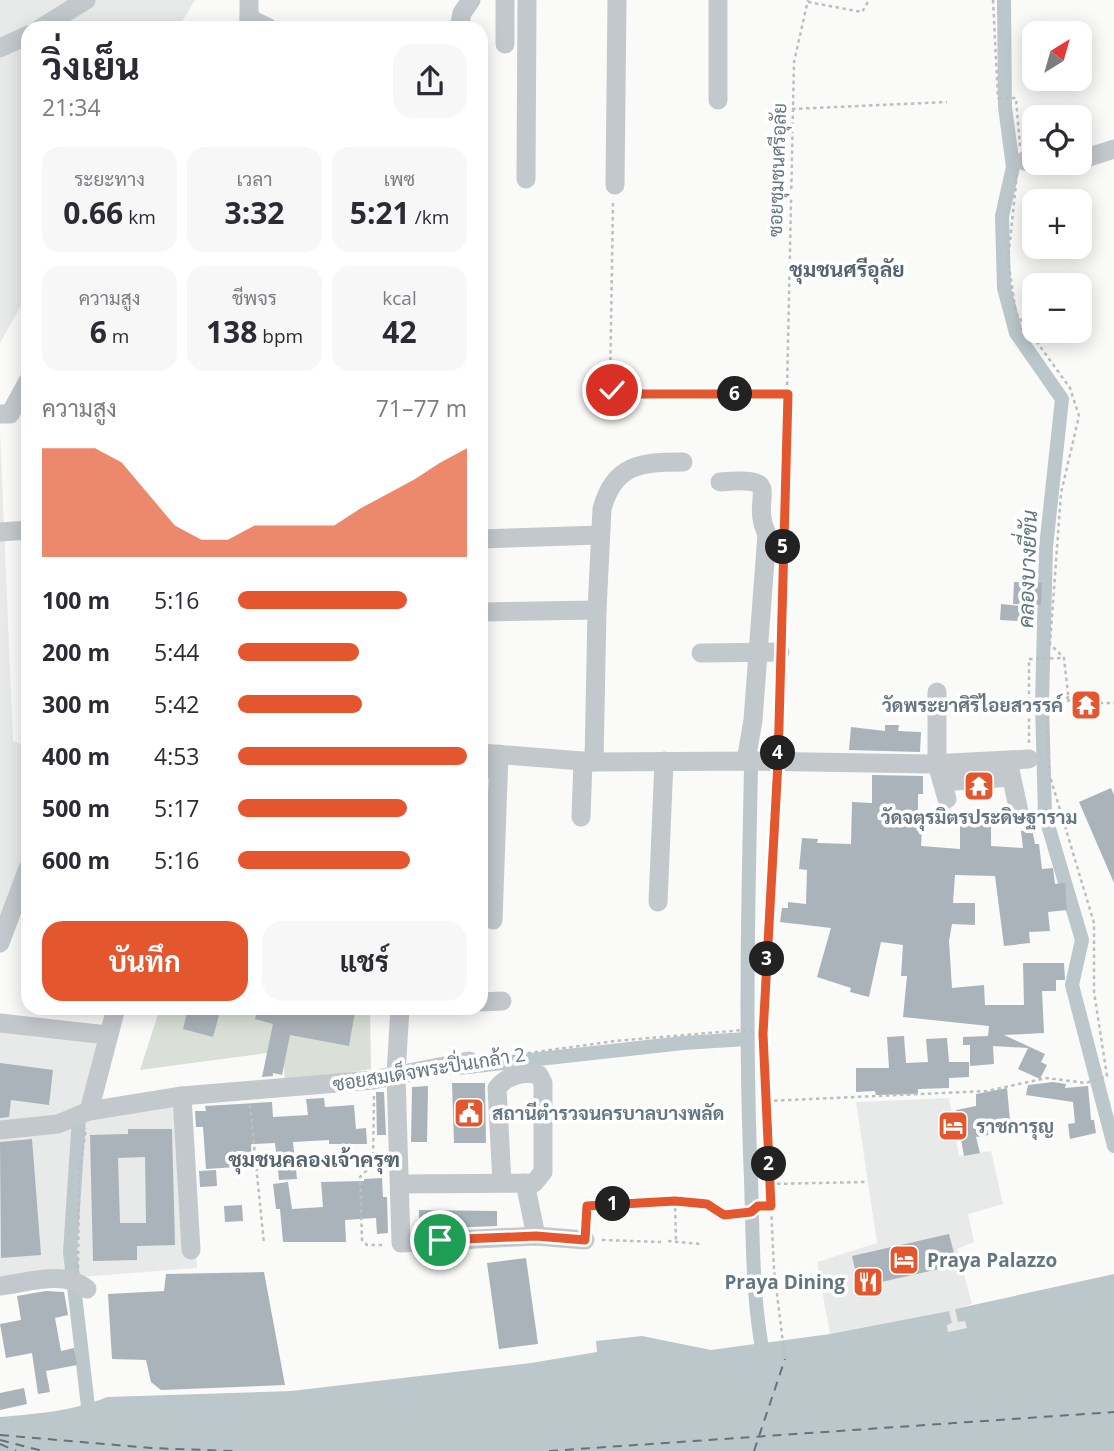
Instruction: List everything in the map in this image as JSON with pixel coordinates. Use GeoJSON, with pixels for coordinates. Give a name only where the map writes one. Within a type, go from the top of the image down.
{"type":"FeatureCollection","features":[{"type":"Feature","properties":{"kind":"street"},"geometry":{"type":"LineString","coordinates":[[52,21],[86,0]]}},
{"type":"Feature","properties":{"kind":"street"},"geometry":{"type":"LineString","coordinates":[[460,21],[462,13],[471,0]]}},
{"type":"Feature","properties":{"kind":"street"},"geometry":{"type":"LineString","coordinates":[[505,44],[506,0]]}},
{"type":"Feature","properties":{"kind":"street"},"geometry":{"type":"LineString","coordinates":[[526,179],[527,0]]}},
{"type":"Feature","properties":{"kind":"street"},"geometry":{"type":"LineString","coordinates":[[614,194],[617,0]]}},
{"type":"Feature","properties":{"kind":"street"},"geometry":{"type":"LineString","coordinates":[[718,0],[718,100]]}},
{"type":"Feature","properties":{"kind":"street"},"geometry":{"type":"LineString","coordinates":[[0,48],[21,38]]}},
{"type":"Feature","properties":{"kind":"street"},"geometry":{"type":"LineString","coordinates":[[1092,156],[1114,149]]}},
{"type":"Feature","properties":{"kind":"street"},"geometry":{"type":"LineString","coordinates":[[0,414],[10,414],[21,394]]}},
{"type":"Feature","properties":{"kind":"street"},"geometry":{"type":"LineString","coordinates":[[581,817],[589,761],[602,509],[614,479],[634,467],[657,462],[683,462]]}},
{"type":"Feature","properties":{"kind":"street"},"geometry":{"type":"LineString","coordinates":[[720,482],[754,481],[763,492],[761,521],[767,534],[746,761]]}},
{"type":"Feature","properties":{"kind":"street"},"geometry":{"type":"LineString","coordinates":[[0,532],[21,530]]}},
{"type":"Feature","properties":{"kind":"street"},"geometry":{"type":"LineString","coordinates":[[488,539],[600,535]]}},
{"type":"Feature","properties":{"kind":"street"},"geometry":{"type":"LineString","coordinates":[[488,612],[597,610]]}},
{"type":"Feature","properties":{"kind":"street"},"geometry":{"type":"LineString","coordinates":[[701,653],[758,650],[780,652]]}},
{"type":"Feature","properties":{"kind":"street"},"geometry":{"type":"LineString","coordinates":[[937,692],[942,782]]}},
{"type":"Feature","properties":{"kind":"street"},"geometry":{"type":"LineString","coordinates":[[493,919],[489,754],[589,761],[778,762],[942,782],[1010,769],[1029,760]]}},
{"type":"Feature","properties":{"kind":"street"},"geometry":{"type":"LineString","coordinates":[[658,902],[664,761]]}},
{"type":"Feature","properties":{"kind":"street"},"geometry":{"type":"LineString","coordinates":[[1010,769],[1019,812]]}},
{"type":"Feature","properties":{"kind":"street"},"geometry":{"type":"LineString","coordinates":[[0,943],[21,887]]}},
{"type":"Feature","properties":{"kind":"street"},"geometry":{"type":"LineString","coordinates":[[488,1002],[502,1001]]}},
{"type":"Feature","properties":{"kind":"street"},"geometry":{"type":"LineString","coordinates":[[89,1111],[114,1015]]}},
{"type":"Feature","properties":{"kind":"street"},"geometry":{"type":"LineString","coordinates":[[400,1015],[396,1074],[401,1243],[536,1236],[585,1240]]}},
{"type":"Feature","properties":{"kind":"street"},"geometry":{"type":"LineString","coordinates":[[0,1023],[107,1035]]}},
{"type":"Feature","properties":{"kind":"street","name":"ซอยสมเด็จพระปิ่นเกล้า 2"},"geometry":{"type":"LineString","coordinates":[[0,1130],[58,1124],[89,1111],[182,1096],[373,1080],[469,1062]]}},
{"type":"Feature","properties":{"kind":"street"},"geometry":{"type":"LineString","coordinates":[[400,1184],[534,1183],[543,1171],[543,1083],[539,1075],[529,1072],[508,1077],[497,1088],[502,1183]]}},
{"type":"Feature","properties":{"kind":"street"},"geometry":{"type":"LineString","coordinates":[[182,1096],[191,1250]]}},
{"type":"Feature","properties":{"kind":"street"},"geometry":{"type":"LineString","coordinates":[[525,1183],[536,1236]]}},
{"type":"Feature","properties":{"kind":"street"},"geometry":{"type":"LineString","coordinates":[[0,1286],[60,1278],[82,1285]]}},
{"type":"Feature","properties":{"kind":"path"},"geometry":{"type":"LineString","coordinates":[[808,1],[862,12],[869,0]]}},
{"type":"Feature","properties":{"kind":"path"},"geometry":{"type":"LineString","coordinates":[[993,0],[998,98],[1016,97],[1022,153]]}},
{"type":"Feature","properties":{"kind":"path","name":"ซอยชุมชนศรีอุลัย"},"geometry":{"type":"LineString","coordinates":[[783,544],[794,62],[808,1]]}},
{"type":"Feature","properties":{"kind":"path"},"geometry":{"type":"LineString","coordinates":[[792,109],[947,102]]}},
{"type":"Feature","properties":{"kind":"path"},"geometry":{"type":"LineString","coordinates":[[1022,169],[1008,260],[1016,313],[1070,388],[1079,416],[1061,493],[1050,644],[1064,658],[1069,703],[1114,703]]}},
{"type":"Feature","properties":{"kind":"path"},"geometry":{"type":"LineString","coordinates":[[614,194],[612,390],[622,394],[788,394]]}},
{"type":"Feature","properties":{"kind":"path"},"geometry":{"type":"LineString","coordinates":[[783,557],[778,762],[762,1034],[774,1270],[785,1359]]}},
{"type":"Feature","properties":{"kind":"path"},"geometry":{"type":"LineString","coordinates":[[1029,760],[1029,659],[1064,658]]}},
{"type":"Feature","properties":{"kind":"path"},"geometry":{"type":"LineString","coordinates":[[767,1101],[988,1091],[1047,1078],[1086,1083],[1107,1076],[1094,992],[1094,923],[1049,773],[1047,705],[1069,697]]}},
{"type":"Feature","properties":{"kind":"path","name":"ซอยสมเด็จพระปิ่นเกล้า 2"},"geometry":{"type":"LineString","coordinates":[[469,1062],[615,1041],[743,1030],[762,1034]]}},
{"type":"Feature","properties":{"kind":"path"},"geometry":{"type":"LineString","coordinates":[[373,1080],[373,1164],[360,1177],[362,1240],[367,1245],[401,1243]]}},
{"type":"Feature","properties":{"kind":"path"},"geometry":{"type":"LineString","coordinates":[[249,1091],[264,1244]]}},
{"type":"Feature","properties":{"kind":"path"},"geometry":{"type":"LineString","coordinates":[[82,1285],[79,1174],[89,1111]]}},
{"type":"Feature","properties":{"kind":"path"},"geometry":{"type":"LineString","coordinates":[[770,1184],[865,1182]]}},
{"type":"Feature","properties":{"kind":"path"},"geometry":{"type":"LineString","coordinates":[[661,1242],[585,1240],[587,1206],[675,1201],[707,1204],[724,1215],[751,1212],[758,1206],[771,1206]]}},
{"type":"Feature","properties":{"kind":"path"},"geometry":{"type":"LineString","coordinates":[[675,1201],[676,1241]]}},
{"type":"Feature","properties":{"kind":"path"},"geometry":{"type":"LineString","coordinates":[[668,1241],[700,1244]]}},
{"type":"Feature","properties":{"kind":"shaded area"},"geometry":{"type":"Polygon","coordinates":[[[0,0],[195,0],[182,21],[21,21],[21,306],[0,343],[0,0]]]}},
{"type":"Feature","properties":{"kind":"shaded area"},"geometry":{"type":"Polygon","coordinates":[[[0,429],[13,741],[21,744],[21,876],[0,942],[0,429]]]}},
{"type":"Feature","properties":{"kind":"shaded area"},"geometry":{"type":"Polygon","coordinates":[[[158,1015],[370,1015],[371,1069],[285,1084],[283,1051],[140,1070],[158,1015]]]}},
{"type":"Feature","properties":{"kind":"shaded area"},"geometry":{"type":"Polygon","coordinates":[[[0,1019],[114,1041],[97,1103],[187,1090],[197,1268],[80,1277],[0,1277],[0,1019]]]}},
{"type":"Feature","properties":{"kind":"shaded area"},"geometry":{"type":"Polygon","coordinates":[[[949,1098],[959,1156],[991,1151],[1003,1204],[968,1214],[974,1242],[957,1249],[972,1304],[955,1309],[966,1321],[968,1328],[948,1332],[947,1325],[952,1323],[949,1311],[830,1334],[817,1262],[877,1243],[856,1102],[949,1098]]]}},
{"type":"Feature","properties":{"kind":"shaded area"},"geometry":{"type":"Polygon","coordinates":[[[1114,1274],[1114,1451],[0,1451],[0,1417],[68,1409],[107,1397],[291,1391],[531,1363],[597,1352],[596,1341],[642,1336],[711,1350],[830,1334],[949,1311],[952,1323],[947,1325],[948,1332],[967,1328],[965,1321],[958,1322],[955,1309],[1114,1274]]]}},
{"type":"Feature","properties":{"kind":"building"},"geometry":{"type":"Polygon","coordinates":[[[1014,582],[1042,583],[1041,605],[1013,604],[1014,582]]]}},
{"type":"Feature","properties":{"kind":"building"},"geometry":{"type":"Polygon","coordinates":[[[1001,604],[1021,606],[1020,621],[1000,620],[1001,604]]]}},
{"type":"Feature","properties":{"kind":"building"},"geometry":{"type":"Polygon","coordinates":[[[885,725],[899,725],[898,731],[921,732],[920,752],[849,750],[851,727],[885,731],[885,725]]]}},
{"type":"Feature","properties":{"kind":"building"},"geometry":{"type":"Polygon","coordinates":[[[872,775],[923,776],[923,794],[918,794],[921,846],[960,849],[960,810],[991,810],[991,846],[1023,848],[1021,831],[1032,829],[1035,844],[1039,844],[1042,869],[1053,868],[1055,884],[1065,883],[1067,910],[1048,912],[1050,931],[1029,932],[1030,943],[1004,946],[995,876],[955,875],[953,903],[975,903],[975,925],[952,924],[949,941],[952,988],[984,985],[985,1005],[1024,1005],[1023,963],[1064,963],[1065,980],[1056,980],[1056,991],[1042,991],[1044,1033],[1004,1035],[1045,1054],[1041,1062],[1047,1065],[1040,1079],[1018,1069],[1028,1048],[993,1046],[994,1064],[970,1066],[970,1045],[963,1045],[963,1037],[988,1036],[989,1026],[903,1017],[907,976],[901,976],[903,945],[881,942],[869,997],[850,992],[851,988],[817,977],[831,928],[780,922],[782,908],[788,908],[788,902],[806,904],[807,870],[799,869],[802,838],[818,839],[817,843],[851,844],[852,802],[872,803],[872,775]]]}},
{"type":"Feature","properties":{"kind":"building"},"geometry":{"type":"Polygon","coordinates":[[[1111,788],[1114,795],[1114,883],[1079,802],[1111,788]]]}},
{"type":"Feature","properties":{"kind":"building"},"geometry":{"type":"Polygon","coordinates":[[[186,1015],[219,1015],[213,1037],[183,1029],[186,1015]]]}},
{"type":"Feature","properties":{"kind":"building"},"geometry":{"type":"Polygon","coordinates":[[[256,1015],[354,1015],[349,1046],[290,1035],[282,1075],[273,1073],[273,1076],[262,1077],[273,1024],[255,1019],[256,1015]]]}},
{"type":"Feature","properties":{"kind":"building"},"geometry":{"type":"Polygon","coordinates":[[[904,1036],[906,1063],[928,1062],[926,1039],[947,1038],[949,1062],[969,1062],[969,1077],[949,1078],[949,1088],[918,1089],[918,1094],[876,1095],[875,1091],[856,1092],[856,1068],[889,1068],[887,1037],[904,1036]]]}},
{"type":"Feature","properties":{"kind":"building"},"geometry":{"type":"Polygon","coordinates":[[[0,1063],[53,1070],[49,1105],[11,1100],[9,1117],[0,1118],[0,1063]]]}},
{"type":"Feature","properties":{"kind":"building"},"geometry":{"type":"Polygon","coordinates":[[[1053,1082],[1066,1084],[1065,1088],[1088,1086],[1091,1120],[1094,1120],[1096,1133],[1070,1139],[1068,1124],[1075,1123],[1073,1102],[1026,1095],[1028,1085],[1053,1082]]]}},
{"type":"Feature","properties":{"kind":"building","name":"สถานีตำรวจนครบาลบางพลัด"},"geometry":{"type":"Polygon","coordinates":[[[452,1083],[485,1083],[486,1143],[454,1143],[452,1083]]]}},
{"type":"Feature","properties":{"kind":"building"},"geometry":{"type":"Polygon","coordinates":[[[428,1086],[427,1142],[411,1142],[412,1087],[428,1086]]]}},
{"type":"Feature","properties":{"kind":"building"},"geometry":{"type":"Polygon","coordinates":[[[1007,1088],[1011,1131],[976,1137],[980,1153],[964,1156],[956,1110],[976,1106],[976,1094],[1007,1088]]]}},
{"type":"Feature","properties":{"kind":"building"},"geometry":{"type":"Polygon","coordinates":[[[376,1092],[384,1092],[386,1135],[377,1135],[376,1092]]]}},
{"type":"Feature","properties":{"kind":"building"},"geometry":{"type":"Polygon","coordinates":[[[324,1098],[325,1107],[354,1105],[356,1129],[366,1128],[367,1144],[329,1144],[329,1140],[293,1142],[297,1179],[279,1180],[275,1143],[251,1144],[252,1166],[206,1169],[203,1127],[196,1127],[195,1111],[206,1111],[205,1106],[272,1102],[273,1117],[308,1115],[306,1099],[324,1098]]]}},
{"type":"Feature","properties":{"kind":"building"},"geometry":{"type":"Polygon","coordinates":[[[128,1129],[172,1129],[175,1245],[137,1246],[137,1260],[93,1261],[90,1135],[128,1134],[128,1129]],[[145,1157],[118,1158],[120,1223],[146,1223],[145,1157]]]}},
{"type":"Feature","properties":{"kind":"building"},"geometry":{"type":"Polygon","coordinates":[[[32,1139],[41,1255],[1,1258],[0,1142],[32,1139]]]}},
{"type":"Feature","properties":{"kind":"building"},"geometry":{"type":"Polygon","coordinates":[[[216,1170],[217,1186],[200,1187],[199,1171],[216,1170]]]}},
{"type":"Feature","properties":{"kind":"building"},"geometry":{"type":"Polygon","coordinates":[[[382,1178],[383,1197],[387,1197],[388,1233],[377,1234],[376,1218],[345,1220],[346,1242],[283,1242],[280,1209],[276,1209],[273,1184],[288,1182],[292,1209],[323,1207],[321,1182],[382,1178]]]}},
{"type":"Feature","properties":{"kind":"building"},"geometry":{"type":"Polygon","coordinates":[[[242,1205],[243,1221],[225,1222],[224,1206],[242,1205]]]}},
{"type":"Feature","properties":{"kind":"building"},"geometry":{"type":"Polygon","coordinates":[[[419,1210],[497,1211],[497,1226],[419,1229],[419,1210]]]}},
{"type":"Feature","properties":{"kind":"building","name":"Praya Palazzo"},"geometry":{"type":"Polygon","coordinates":[[[949,1234],[957,1265],[859,1287],[852,1256],[949,1234]]]}},
{"type":"Feature","properties":{"kind":"building"},"geometry":{"type":"Polygon","coordinates":[[[526,1258],[538,1344],[499,1349],[487,1263],[526,1258]]]}},
{"type":"Feature","properties":{"kind":"building"},"geometry":{"type":"Polygon","coordinates":[[[264,1272],[285,1385],[161,1390],[151,1382],[146,1360],[112,1359],[108,1294],[164,1291],[166,1274],[264,1272]]]}},
{"type":"Feature","properties":{"kind":"building"},"geometry":{"type":"Polygon","coordinates":[[[46,1291],[64,1292],[68,1315],[55,1318],[61,1351],[74,1348],[77,1365],[46,1371],[50,1392],[38,1394],[32,1353],[6,1358],[0,1324],[21,1320],[17,1296],[46,1291]]]}},
{"type":"Feature","properties":{"kind":"building"},"geometry":{"type":"Polygon","coordinates":[[[24,1388],[27,1404],[0,1410],[0,1393],[24,1388]]]}},
{"type":"Feature","properties":{"kind":"waterway","name":"คลองบางยี่ขัน"},"geometry":{"type":"LineString","coordinates":[[1004,0],[1005,107],[1013,167],[1002,216],[1004,288],[1016,333],[1062,399],[1046,547],[1042,703],[1045,815],[1082,940],[1072,985],[1114,1146]]}},
{"type":"Feature","properties":{"kind":"waterway"},"geometry":{"type":"LineString","coordinates":[[751,769],[749,1128],[755,1292],[764,1359]]}},
{"type":"Feature","properties":{"kind":"waterway"},"geometry":{"type":"LineString","coordinates":[[458,1068],[683,1043],[747,1039]]}},
{"type":"Feature","properties":{"kind":"waterway"},"geometry":{"type":"LineString","coordinates":[[79,1118],[70,1252],[89,1415],[89,1451]]}},
{"type":"Feature","properties":{"kind":"ferry route"},"geometry":{"type":"LineString","coordinates":[[754,1451],[785,1359]]}},
{"type":"Feature","properties":{"kind":"ferry route"},"geometry":{"type":"LineString","coordinates":[[549,1451],[1114,1412]]}},
{"type":"Feature","properties":{"kind":"ferry route"},"geometry":{"type":"LineString","coordinates":[[0,1435],[151,1448],[233,1451]]}},
{"type":"Feature","properties":{"kind":"ferry route"},"geometry":{"type":"LineString","coordinates":[[0,1440],[43,1451]]}},
{"type":"Feature","properties":{"kind":"ferry route"},"geometry":{"type":"LineString","coordinates":[[0,1444],[16,1451]]}},
{"type":"Feature","properties":{"kind":"place","name":"วัดพระยาศิริไอยสวรรค์"},"geometry":{"type":"Point","coordinates":[1086,705]}},
{"type":"Feature","properties":{"kind":"place","name":"วัดจตุรมิตรประดิษฐาราม"},"geometry":{"type":"Point","coordinates":[979,786]}},
{"type":"Feature","properties":{"kind":"place","name":"สถานีตำรวจนครบาลบางพลัด"},"geometry":{"type":"Point","coordinates":[469,1113]}},
{"type":"Feature","properties":{"kind":"place","name":"ราชการุญ"},"geometry":{"type":"Point","coordinates":[953,1126]}},
{"type":"Feature","properties":{"kind":"place","name":"Praya Palazzo"},"geometry":{"type":"Point","coordinates":[904,1260]}},
{"type":"Feature","properties":{"kind":"place","name":"Praya Dining"},"geometry":{"type":"Point","coordinates":[868,1282]}},
{"type":"Feature","properties":{"kind":"district","name":"ชุมชนศรีอุลัย"},"geometry":{"type":"Point","coordinates":[847,269]}},
{"type":"Feature","properties":{"kind":"district","name":"ชุมชนคลองเจ้าครุฑ"},"geometry":{"type":"Point","coordinates":[314,1159]}},
{"type":"Feature","properties":{"kind":"route"},"geometry":{"type":"LineString","coordinates":[[440,1240],[536,1236],[585,1240],[587,1206],[675,1201],[707,1204],[724,1215],[751,1212],[758,1206],[771,1206],[763,1034],[778,762],[788,394],[615,394],[612,390]]}}]}
